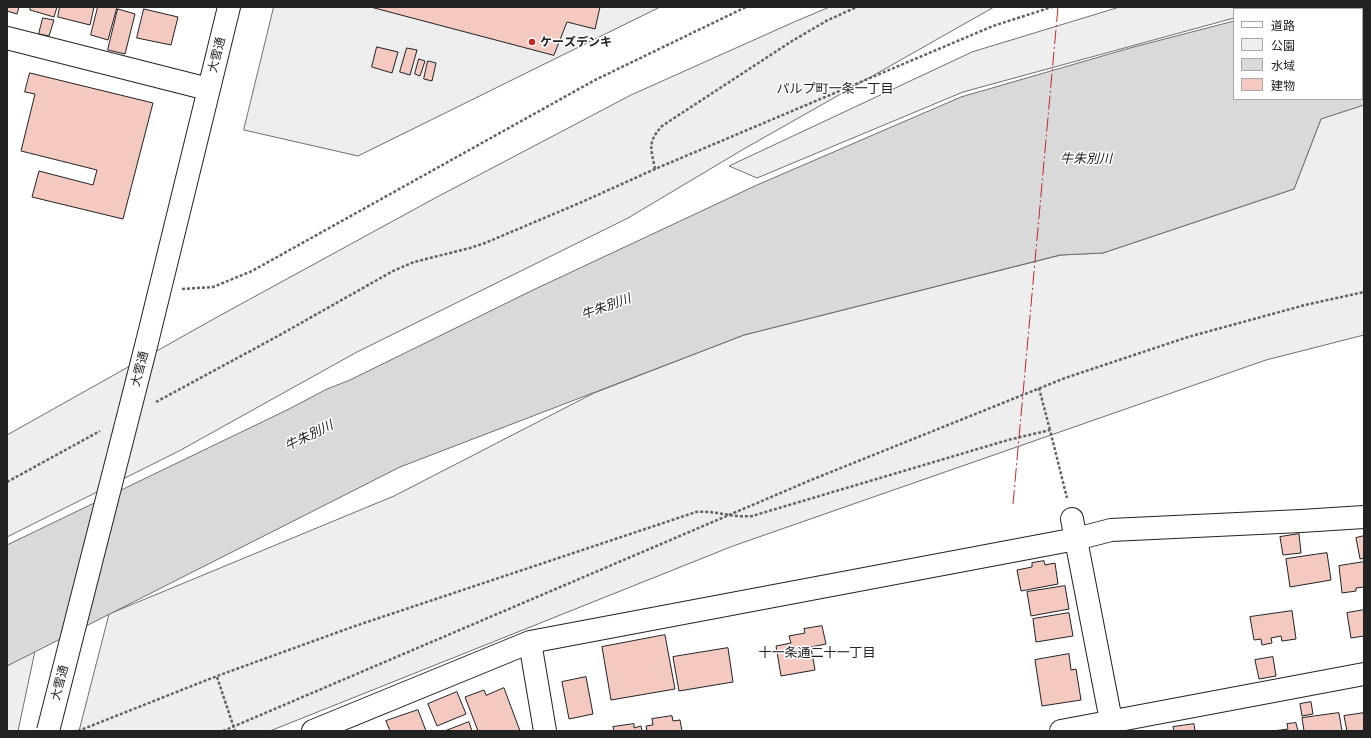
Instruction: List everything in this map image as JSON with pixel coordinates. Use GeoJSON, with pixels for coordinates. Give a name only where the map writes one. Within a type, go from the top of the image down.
{"type":"FeatureCollection","features":[{"type":"Feature","properties":{"kind":"main road","name":"大雪通"},"geometry":{"type":"LineString","coordinates":[[48,731],[147,342],[229,7]]}},
{"type":"Feature","properties":{"kind":"main road"},"geometry":{"type":"LineString","coordinates":[[7,38],[208,89]]}},
{"type":"Feature","properties":{"kind":"main road"},"geometry":{"type":"LineString","coordinates":[[313,731],[530,642],[1074,529],[1111,530],[1364,517]]}},
{"type":"Feature","properties":{"kind":"main road"},"geometry":{"type":"LineString","coordinates":[[1074,529],[1112,726]]}},
{"type":"Feature","properties":{"kind":"main road"},"geometry":{"type":"LineString","coordinates":[[530,642],[545,731]]}},
{"type":"Feature","properties":{"kind":"main road"},"geometry":{"type":"LineString","coordinates":[[1061,731],[1112,726],[1364,674]]}},
{"type":"Feature","properties":{"kind":"path"},"geometry":{"type":"LineString","coordinates":[[159,291],[213,287],[252,271],[595,80],[746,7]]}},
{"type":"Feature","properties":{"kind":"path"},"geometry":{"type":"LineString","coordinates":[[655,168],[651,151],[651,142],[662,126],[792,41],[828,20],[857,7]]}},
{"type":"Feature","properties":{"kind":"path"},"geometry":{"type":"LineString","coordinates":[[278,336],[400,268],[414,262],[485,243],[582,202],[655,168],[993,26],[1052,7]]}},
{"type":"Feature","properties":{"kind":"path"},"geometry":{"type":"LineString","coordinates":[[222,731],[811,480],[1065,378],[1188,337],[1305,305],[1364,292]]}},
{"type":"Feature","properties":{"kind":"path"},"geometry":{"type":"LineString","coordinates":[[1039,388],[1074,529]]}},
{"type":"Feature","properties":{"kind":"path"},"geometry":{"type":"LineString","coordinates":[[78,731],[217,676],[355,626],[696,512],[714,512],[728,516],[744,517],[760,514],[1008,440],[1050,430]]}},
{"type":"Feature","properties":{"kind":"path"},"geometry":{"type":"LineString","coordinates":[[217,676],[235,731]]}},
{"type":"Feature","properties":{"kind":"green space"},"geometry":{"type":"Polygon","coordinates":[[[830,7],[994,7],[742,150],[628,218],[357,352],[179,451],[7,537],[7,435],[219,316],[437,197],[631,95],[830,7]]]}},
{"type":"Feature","properties":{"kind":"green space"},"geometry":{"type":"Polygon","coordinates":[[[1120,7],[1275,7],[1233,8],[1233,18],[963,92],[757,178],[729,166],[972,52],[1120,7]]]}},
{"type":"Feature","properties":{"kind":"green space"},"geometry":{"type":"Polygon","coordinates":[[[1364,105],[1364,335],[1266,360],[733,546],[270,731],[79,731],[109,614],[394,496],[594,393],[744,335],[1061,255],[1103,253],[1294,189],[1321,119],[1364,105]]]}},
{"type":"Feature","properties":{"kind":"green space"},"geometry":{"type":"Polygon","coordinates":[[[35,651],[18,731],[7,731],[7,666],[35,651]]]}},
{"type":"Feature","properties":{"kind":"shaded area"},"geometry":{"type":"Polygon","coordinates":[[[274,7],[660,7],[358,156],[244,130],[274,7]]]}},
{"type":"Feature","properties":{"kind":"water","name":"牛朱別川"},"geometry":{"type":"Polygon","coordinates":[[[1364,7],[1364,105],[1321,119],[1294,189],[1103,253],[1060,255],[744,335],[400,467],[7,666],[7,545],[533,290],[757,185],[961,97],[1130,48],[1233,21],[1233,100],[1363,100],[1363,8],[1286,8],[1364,7]]]}},
{"type":"Feature","properties":{"kind":"building"},"geometry":{"type":"Polygon","coordinates":[[[7,7],[19,7],[17,14],[7,11],[7,7]]]}},
{"type":"Feature","properties":{"kind":"building"},"geometry":{"type":"Polygon","coordinates":[[[31,7],[57,7],[54,17],[30,10],[31,7]]]}},
{"type":"Feature","properties":{"kind":"building"},"geometry":{"type":"Polygon","coordinates":[[[60,7],[94,7],[90,25],[58,17],[60,7]]]}},
{"type":"Feature","properties":{"kind":"building"},"geometry":{"type":"Polygon","coordinates":[[[98,7],[117,7],[108,40],[91,35],[98,7]]]}},
{"type":"Feature","properties":{"kind":"building","name":"ケーズデンキ"},"geometry":{"type":"Polygon","coordinates":[[[371,7],[600,7],[595,29],[567,22],[554,55],[371,7]]]}},
{"type":"Feature","properties":{"kind":"building"},"geometry":{"type":"Polygon","coordinates":[[[118,9],[135,14],[125,54],[108,50],[118,9]]]}},
{"type":"Feature","properties":{"kind":"building"},"geometry":{"type":"Polygon","coordinates":[[[144,9],[178,17],[171,45],[137,38],[144,9]]]}},
{"type":"Feature","properties":{"kind":"building"},"geometry":{"type":"Polygon","coordinates":[[[43,18],[54,20],[49,36],[39,34],[43,18]]]}},
{"type":"Feature","properties":{"kind":"building"},"geometry":{"type":"Polygon","coordinates":[[[377,47],[398,52],[392,73],[372,67],[377,47]]]}},
{"type":"Feature","properties":{"kind":"building"},"geometry":{"type":"Polygon","coordinates":[[[407,48],[417,50],[410,75],[400,72],[407,48]]]}},
{"type":"Feature","properties":{"kind":"building"},"geometry":{"type":"Polygon","coordinates":[[[419,59],[425,61],[420,76],[415,74],[419,59]]]}},
{"type":"Feature","properties":{"kind":"building"},"geometry":{"type":"Polygon","coordinates":[[[428,61],[436,63],[432,81],[424,79],[428,61]]]}},
{"type":"Feature","properties":{"kind":"building"},"geometry":{"type":"Polygon","coordinates":[[[30,73],[153,103],[123,219],[32,197],[39,171],[93,185],[97,170],[21,151],[35,94],[25,92],[30,73]]]}},
{"type":"Feature","properties":{"kind":"building"},"geometry":{"type":"Polygon","coordinates":[[[1299,534],[1301,553],[1283,555],[1280,537],[1299,534]]]}},
{"type":"Feature","properties":{"kind":"building"},"geometry":{"type":"Polygon","coordinates":[[[1364,536],[1364,558],[1360,559],[1356,538],[1364,536]]]}},
{"type":"Feature","properties":{"kind":"building"},"geometry":{"type":"Polygon","coordinates":[[[1327,553],[1331,580],[1290,587],[1286,559],[1327,553]]]}},
{"type":"Feature","properties":{"kind":"building"},"geometry":{"type":"Polygon","coordinates":[[[1044,561],[1045,565],[1055,563],[1058,584],[1021,591],[1017,570],[1032,567],[1032,563],[1044,561]]]}},
{"type":"Feature","properties":{"kind":"building"},"geometry":{"type":"Polygon","coordinates":[[[1364,562],[1364,587],[1356,588],[1356,591],[1342,593],[1339,566],[1364,562]]]}},
{"type":"Feature","properties":{"kind":"building"},"geometry":{"type":"Polygon","coordinates":[[[1065,586],[1069,609],[1031,616],[1027,592],[1065,586]]]}},
{"type":"Feature","properties":{"kind":"building"},"geometry":{"type":"Polygon","coordinates":[[[1364,610],[1364,636],[1351,638],[1347,613],[1364,610]]]}},
{"type":"Feature","properties":{"kind":"building"},"geometry":{"type":"Polygon","coordinates":[[[1292,611],[1296,639],[1282,641],[1281,636],[1271,638],[1272,643],[1262,645],[1261,639],[1254,640],[1250,617],[1292,611]]]}},
{"type":"Feature","properties":{"kind":"building"},"geometry":{"type":"Polygon","coordinates":[[[1069,613],[1073,636],[1036,642],[1033,619],[1069,613]]]}},
{"type":"Feature","properties":{"kind":"building"},"geometry":{"type":"Polygon","coordinates":[[[822,626],[826,644],[811,647],[815,670],[781,676],[776,646],[791,643],[789,636],[805,633],[804,629],[822,626]]]}},
{"type":"Feature","properties":{"kind":"building"},"geometry":{"type":"Polygon","coordinates":[[[665,635],[675,689],[611,700],[602,647],[665,635]]]}},
{"type":"Feature","properties":{"kind":"building"},"geometry":{"type":"Polygon","coordinates":[[[728,648],[733,682],[679,691],[673,657],[728,648]]]}},
{"type":"Feature","properties":{"kind":"building"},"geometry":{"type":"Polygon","coordinates":[[[1069,654],[1071,670],[1076,669],[1081,700],[1042,706],[1035,660],[1069,654]]]}},
{"type":"Feature","properties":{"kind":"building"},"geometry":{"type":"Polygon","coordinates":[[[1273,657],[1276,676],[1259,679],[1255,660],[1273,657]]]}},
{"type":"Feature","properties":{"kind":"building"},"geometry":{"type":"Polygon","coordinates":[[[586,677],[593,714],[569,719],[562,682],[586,677]]]}},
{"type":"Feature","properties":{"kind":"building"},"geometry":{"type":"Polygon","coordinates":[[[504,688],[520,731],[478,731],[465,697],[484,690],[486,695],[504,688]]]}},
{"type":"Feature","properties":{"kind":"building"},"geometry":{"type":"Polygon","coordinates":[[[457,692],[466,714],[437,726],[428,704],[457,692]]]}},
{"type":"Feature","properties":{"kind":"building"},"geometry":{"type":"Polygon","coordinates":[[[1311,702],[1313,714],[1302,716],[1300,704],[1311,702]]]}},
{"type":"Feature","properties":{"kind":"building"},"geometry":{"type":"Polygon","coordinates":[[[418,710],[426,731],[390,731],[386,721],[418,710]]]}},
{"type":"Feature","properties":{"kind":"building"},"geometry":{"type":"Polygon","coordinates":[[[1339,713],[1342,731],[1304,731],[1302,718],[1339,713]]]}},
{"type":"Feature","properties":{"kind":"building"},"geometry":{"type":"Polygon","coordinates":[[[1364,713],[1364,731],[1347,731],[1344,716],[1364,713]]]}},
{"type":"Feature","properties":{"kind":"building"},"geometry":{"type":"Polygon","coordinates":[[[672,716],[673,721],[680,720],[682,731],[647,731],[646,726],[653,725],[652,719],[672,716]]]}},
{"type":"Feature","properties":{"kind":"building"},"geometry":{"type":"Polygon","coordinates":[[[469,722],[472,731],[445,731],[469,722]]]}},
{"type":"Feature","properties":{"kind":"building"},"geometry":{"type":"Polygon","coordinates":[[[1296,723],[1298,731],[1273,731],[1288,729],[1287,724],[1296,723]]]}},
{"type":"Feature","properties":{"kind":"building"},"geometry":{"type":"Polygon","coordinates":[[[634,724],[634,728],[641,726],[642,731],[614,731],[613,727],[634,724]]]}},
{"type":"Feature","properties":{"kind":"building"},"geometry":{"type":"Polygon","coordinates":[[[1194,724],[1195,731],[1174,731],[1173,727],[1194,724]]]}},
{"type":"Feature","properties":{"kind":"power"},"geometry":{"type":"LineString","coordinates":[[1013,504],[1058,7]]}},
{"type":"Feature","properties":{"kind":"place","name":"ケーズデンキ"},"geometry":{"type":"Point","coordinates":[532,42]}},
{"type":"Feature","properties":{"kind":"district","name":"パルプ町一条一丁目"},"geometry":{"type":"Point","coordinates":[835,89]}},
{"type":"Feature","properties":{"kind":"district","name":"十一条通二十一丁目"},"geometry":{"type":"Point","coordinates":[817,653]}}]}
